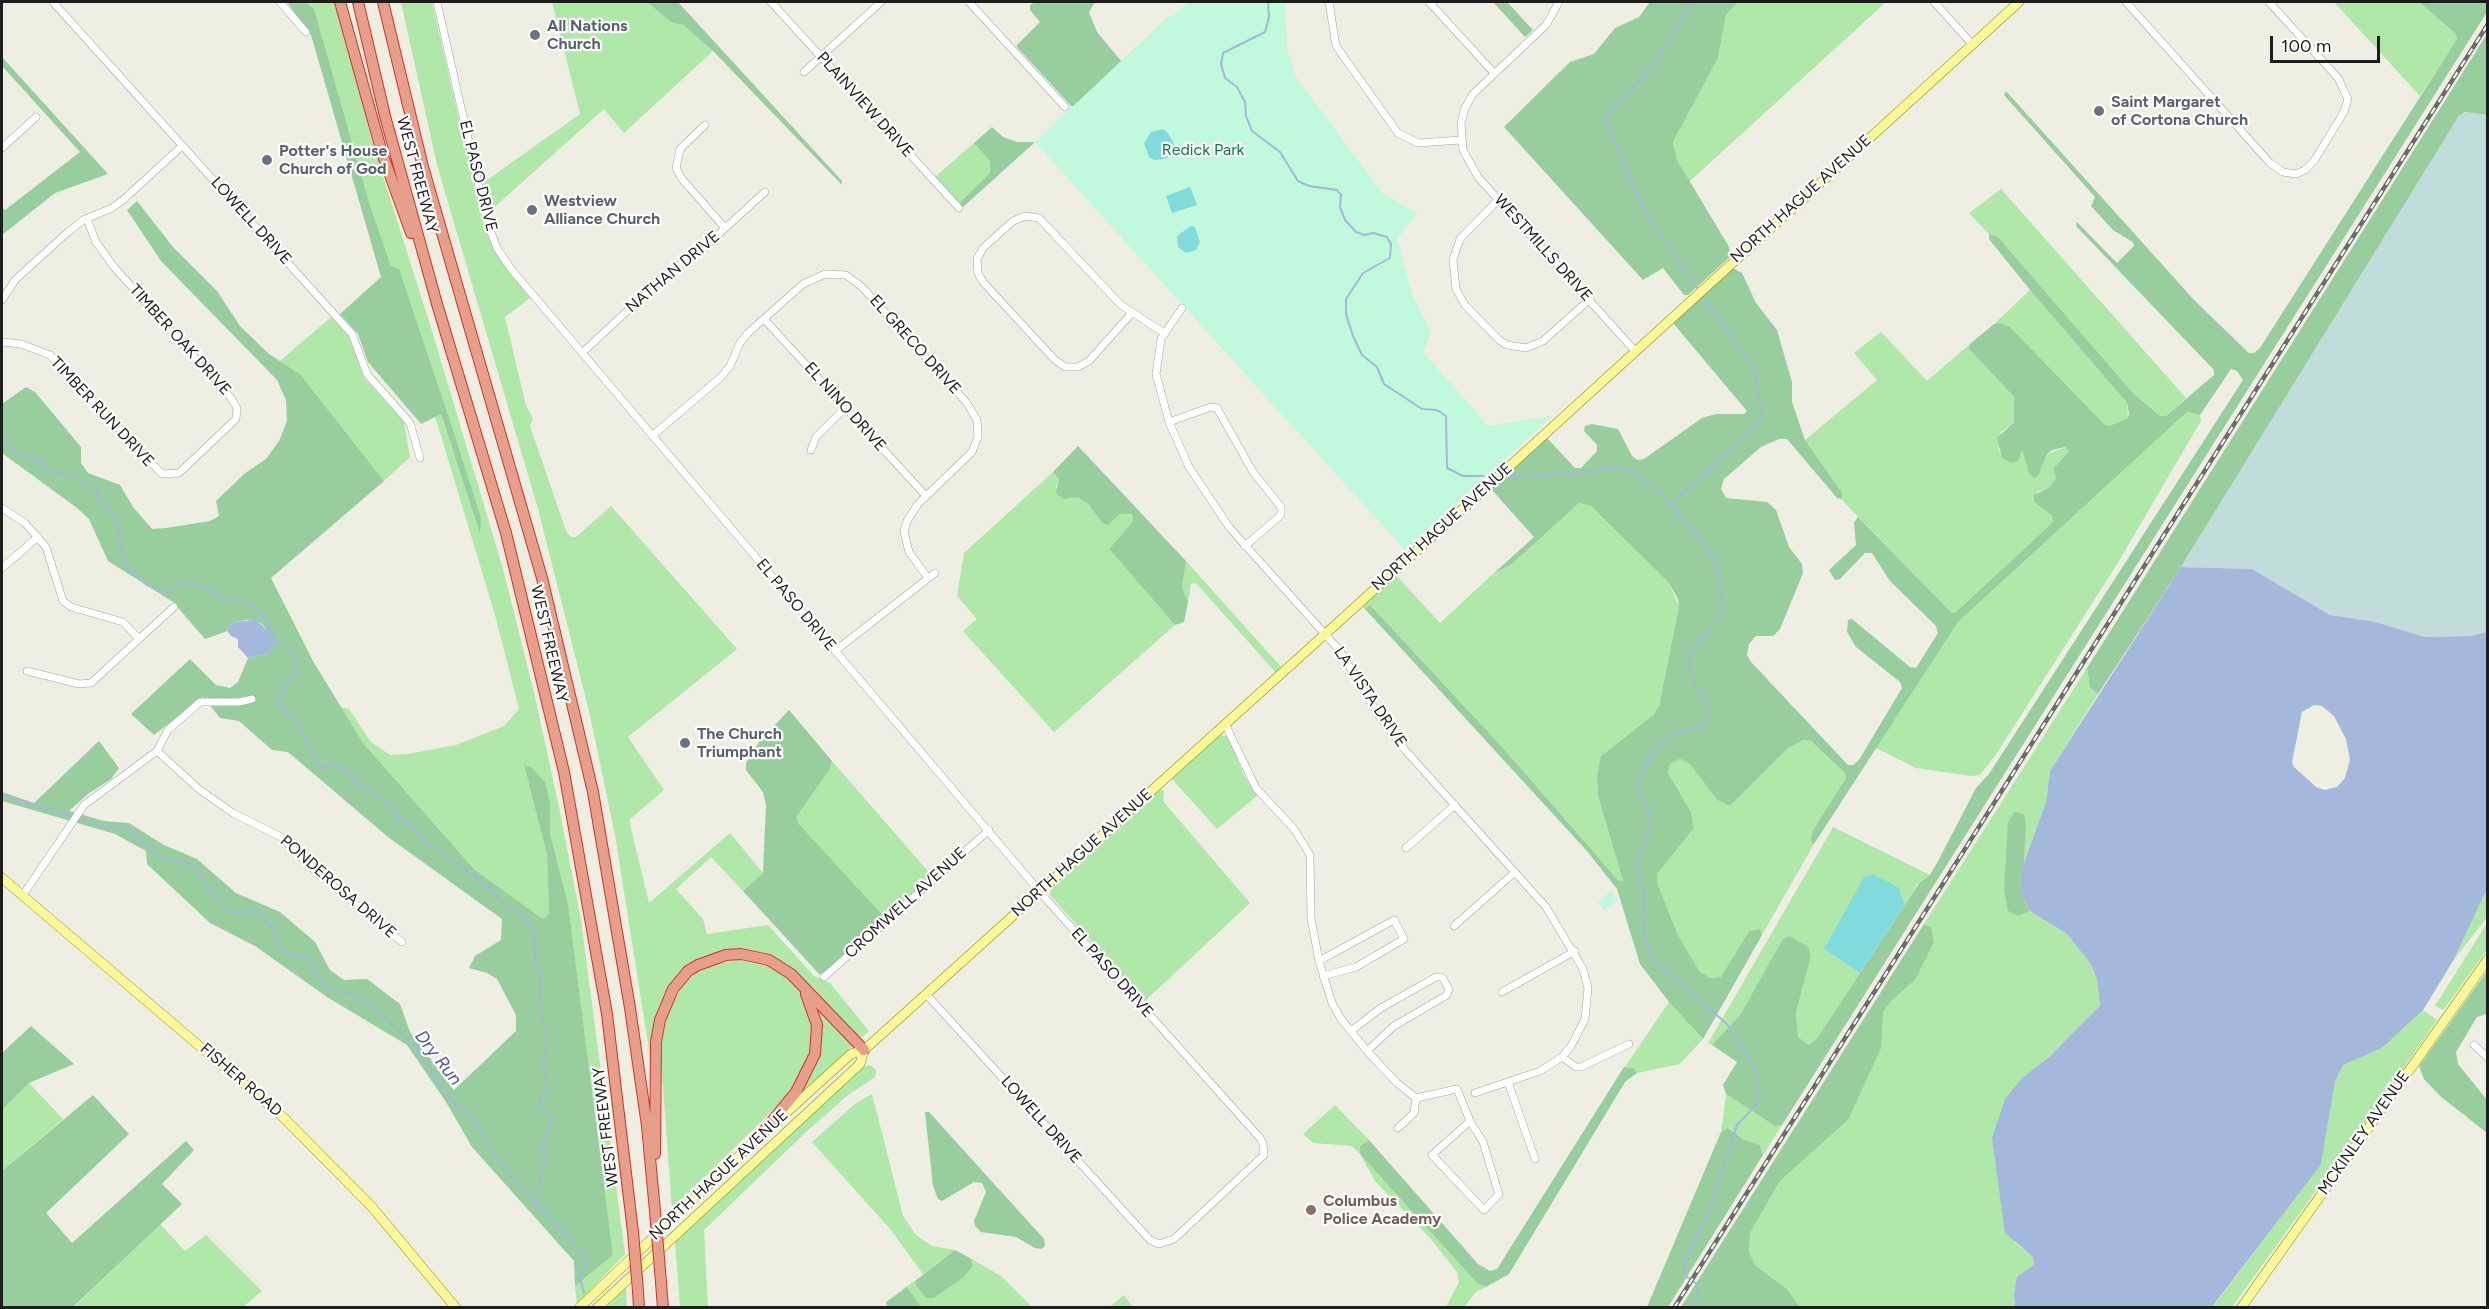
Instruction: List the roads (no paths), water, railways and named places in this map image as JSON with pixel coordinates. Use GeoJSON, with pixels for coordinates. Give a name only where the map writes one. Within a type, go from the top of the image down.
{"type":"FeatureCollection","features":[{"type":"Feature","properties":{"kind":"highway"},"geometry":{"type":"LineString","coordinates":[[340,2],[382,153],[437,304]]}},
{"type":"Feature","properties":{"kind":"highway","name":"WEST FREEWAY"},"geometry":{"type":"LineString","coordinates":[[358,2],[385,116],[437,304],[508,543],[564,772],[607,1014],[633,1232],[639,1308]]}},
{"type":"Feature","properties":{"kind":"highway","name":"WEST FREEWAY"},"geometry":{"type":"LineString","coordinates":[[384,2],[423,167],[530,529],[593,792],[616,920],[652,1178],[663,1308]]}},
{"type":"Feature","properties":{"kind":"highway"},"geometry":{"type":"LineString","coordinates":[[652,1178],[656,1144],[656,1042],[660,1020],[673,988],[688,971],[726,955],[741,954],[769,960],[800,983],[864,1050]]}},
{"type":"Feature","properties":{"kind":"highway"},"geometry":{"type":"LineString","coordinates":[[758,1138],[796,1092],[815,1054],[817,1041],[815,1016],[800,983]]}},
{"type":"Feature","properties":{"kind":"main road","name":"NORTH HAGUE AVENUE"},"geometry":{"type":"LineString","coordinates":[[579,1308],[758,1138],[851,1054],[864,1050],[2019,2]]}},
{"type":"Feature","properties":{"kind":"main road","name":"FISHER ROAD"},"geometry":{"type":"LineString","coordinates":[[2,878],[284,1118],[372,1207],[456,1308]]}},
{"type":"Feature","properties":{"kind":"main road","name":"MCKINLEY AVENUE"},"geometry":{"type":"LineString","coordinates":[[2241,1308],[2487,958]]}},
{"type":"Feature","properties":{"kind":"main road","name":"NORTH HAGUE AVENUE"},"geometry":{"type":"LineString","coordinates":[[597,1308],[860,1064],[864,1050]]}},
{"type":"Feature","properties":{"kind":"street","name":"LOWELL DRIVE"},"geometry":{"type":"LineString","coordinates":[[53,2],[352,334],[367,374],[410,423],[420,458]]}},
{"type":"Feature","properties":{"kind":"street"},"geometry":{"type":"LineString","coordinates":[[280,2],[306,32]]}},
{"type":"Feature","properties":{"kind":"street","name":"EL PASO DRIVE"},"geometry":{"type":"LineString","coordinates":[[437,2],[492,235],[511,269],[1040,891],[1263,1143],[1265,1149],[1261,1159],[1174,1239],[1159,1244]]}},
{"type":"Feature","properties":{"kind":"street","name":"PLAINVIEW DRIVE"},"geometry":{"type":"LineString","coordinates":[[771,2],[959,208]]}},
{"type":"Feature","properties":{"kind":"street"},"geometry":{"type":"LineString","coordinates":[[804,72],[881,2]]}},
{"type":"Feature","properties":{"kind":"street"},"geometry":{"type":"LineString","coordinates":[[969,2],[1065,107]]}},
{"type":"Feature","properties":{"kind":"street"},"geometry":{"type":"LineString","coordinates":[[1329,2],[1336,46],[1398,133],[1418,143],[1461,140],[1465,108],[1473,94],[1546,25],[1559,2]]}},
{"type":"Feature","properties":{"kind":"street"},"geometry":{"type":"LineString","coordinates":[[1430,2],[1494,73]]}},
{"type":"Feature","properties":{"kind":"street"},"geometry":{"type":"LineString","coordinates":[[1934,2],[1972,44]]}},
{"type":"Feature","properties":{"kind":"street"},"geometry":{"type":"LineString","coordinates":[[2126,2],[2270,163],[2283,172],[2296,174],[2305,170],[2314,161],[2344,112],[2348,99],[2338,78],[2269,2]]}},
{"type":"Feature","properties":{"kind":"street"},"geometry":{"type":"LineString","coordinates":[[2,148],[36,117]]}},
{"type":"Feature","properties":{"kind":"street"},"geometry":{"type":"LineString","coordinates":[[705,125],[680,149],[675,161],[676,168],[682,179],[725,228]]}},
{"type":"Feature","properties":{"kind":"street","name":"WESTMILLS DRIVE"},"geometry":{"type":"LineString","coordinates":[[1461,140],[1467,160],[1635,351]]}},
{"type":"Feature","properties":{"kind":"street"},"geometry":{"type":"LineString","coordinates":[[2,300],[15,280],[87,219],[123,200],[182,146]]}},
{"type":"Feature","properties":{"kind":"street","name":"NATHAN DRIVE"},"geometry":{"type":"LineString","coordinates":[[582,353],[667,274],[725,228],[765,192]]}},
{"type":"Feature","properties":{"kind":"street"},"geometry":{"type":"LineString","coordinates":[[1499,198],[1460,239],[1453,260],[1456,289],[1465,305],[1499,340],[1507,345],[1526,348],[1544,341],[1590,299]]}},
{"type":"Feature","properties":{"kind":"street"},"geometry":{"type":"LineString","coordinates":[[1131,314],[1089,361],[1078,367],[1065,367],[1055,360],[983,282],[976,264],[983,248],[1013,221],[1032,216],[1049,226],[1131,314],[1164,333]]}},
{"type":"Feature","properties":{"kind":"street","name":"TIMBER OAK DRIVE"},"geometry":{"type":"LineString","coordinates":[[87,219],[96,242],[114,267],[237,408],[236,419],[231,425],[179,473],[168,474]]}},
{"type":"Feature","properties":{"kind":"street","name":"EL GRECO DRIVE"},"geometry":{"type":"LineString","coordinates":[[764,319],[810,279],[833,273],[846,275],[862,287],[972,409],[978,434],[972,452],[926,496]]}},
{"type":"Feature","properties":{"kind":"street","name":"LA VISTA DRIVE"},"geometry":{"type":"LineString","coordinates":[[1182,308],[1164,333],[1156,374],[1169,422],[1194,475],[1229,527],[1346,660],[1381,718],[1406,751],[1546,907],[1575,951],[1586,978],[1587,1009],[1581,1029],[1562,1057],[1540,1071],[1475,1093]]}},
{"type":"Feature","properties":{"kind":"street"},"geometry":{"type":"LineString","coordinates":[[652,435],[720,378],[730,366],[740,343],[764,319]]}},
{"type":"Feature","properties":{"kind":"street","name":"EL NINO DRIVE"},"geometry":{"type":"LineString","coordinates":[[764,319],[926,496]]}},
{"type":"Feature","properties":{"kind":"street","name":"TIMBER RUN DRIVE"},"geometry":{"type":"LineString","coordinates":[[2,342],[21,344],[50,355],[72,376],[157,471],[168,474]]}},
{"type":"Feature","properties":{"kind":"street"},"geometry":{"type":"LineString","coordinates":[[1169,422],[1211,407],[1219,411],[1253,472],[1282,510],[1281,515],[1245,546]]}},
{"type":"Feature","properties":{"kind":"street"},"geometry":{"type":"LineString","coordinates":[[811,450],[816,437],[845,408]]}},
{"type":"Feature","properties":{"kind":"street"},"geometry":{"type":"LineString","coordinates":[[926,496],[911,512],[904,531],[909,552],[928,578]]}},
{"type":"Feature","properties":{"kind":"street"},"geometry":{"type":"LineString","coordinates":[[2,508],[25,523],[38,537],[53,563],[63,601],[71,607],[123,622],[139,639]]}},
{"type":"Feature","properties":{"kind":"street"},"geometry":{"type":"LineString","coordinates":[[2,568],[38,537]]}},
{"type":"Feature","properties":{"kind":"street"},"geometry":{"type":"LineString","coordinates":[[835,651],[935,573]]}},
{"type":"Feature","properties":{"kind":"street"},"geometry":{"type":"LineString","coordinates":[[27,671],[79,684],[91,683],[174,607]]}},
{"type":"Feature","properties":{"kind":"street"},"geometry":{"type":"LineString","coordinates":[[22,895],[75,817],[91,799],[157,751],[168,730],[200,702],[239,702],[252,699]]}},
{"type":"Feature","properties":{"kind":"street"},"geometry":{"type":"LineString","coordinates":[[1225,724],[1256,788],[1306,846],[1312,867],[1311,918],[1319,961],[1332,1003],[1367,1051],[1397,1083],[1416,1098]]}},
{"type":"Feature","properties":{"kind":"street","name":"PONDEROSA DRIVE"},"geometry":{"type":"LineString","coordinates":[[157,751],[200,790],[233,813],[281,837],[315,871],[402,942]]}},
{"type":"Feature","properties":{"kind":"street"},"geometry":{"type":"LineString","coordinates":[[1406,848],[1455,805]]}},
{"type":"Feature","properties":{"kind":"street","name":"CROMWELL AVENUE"},"geometry":{"type":"LineString","coordinates":[[824,977],[989,830]]}},
{"type":"Feature","properties":{"kind":"street"},"geometry":{"type":"LineString","coordinates":[[1454,926],[1515,872]]}},
{"type":"Feature","properties":{"kind":"street"},"geometry":{"type":"LineString","coordinates":[[1319,961],[1394,920],[1404,939],[1356,967],[1323,976]]}},
{"type":"Feature","properties":{"kind":"street"},"geometry":{"type":"LineString","coordinates":[[1502,992],[1575,951]]}},
{"type":"Feature","properties":{"kind":"street"},"geometry":{"type":"LineString","coordinates":[[1351,1031],[1381,1008],[1436,977],[1442,977],[1449,989],[1447,995],[1394,1026],[1367,1051]]}},
{"type":"Feature","properties":{"kind":"street","name":"LOWELL DRIVE"},"geometry":{"type":"LineString","coordinates":[[926,994],[1150,1240],[1159,1244]]}},
{"type":"Feature","properties":{"kind":"street"},"geometry":{"type":"LineString","coordinates":[[1562,1057],[1576,1066],[1581,1066],[1629,1044]]}},
{"type":"Feature","properties":{"kind":"street"},"geometry":{"type":"LineString","coordinates":[[2474,1045],[2487,1058]]}},
{"type":"Feature","properties":{"kind":"street"},"geometry":{"type":"LineString","coordinates":[[1508,1082],[1535,1159]]}},
{"type":"Feature","properties":{"kind":"street"},"geometry":{"type":"LineString","coordinates":[[1416,1098],[1457,1089],[1470,1122],[1483,1142],[1499,1194],[1484,1210],[1432,1155],[1470,1122]]}},
{"type":"Feature","properties":{"kind":"street"},"geometry":{"type":"LineString","coordinates":[[1398,1128],[1414,1113],[1416,1098]]}},
{"type":"Feature","properties":{"kind":"waterway"},"geometry":{"type":"LineString","coordinates":[[1268,2],[1269,17],[1265,32],[1223,53],[1221,64],[1225,78],[1237,87],[1245,102],[1246,116],[1252,131],[1280,152],[1298,181],[1309,186],[1337,190],[1341,195],[1340,207],[1345,220],[1356,232],[1387,237],[1391,244],[1390,258],[1363,273],[1346,299],[1346,314],[1353,336],[1362,355],[1377,367],[1384,384],[1422,409],[1437,410],[1446,416],[1447,468],[1463,476],[1484,476]]}},
{"type":"Feature","properties":{"kind":"waterway"},"geometry":{"type":"LineString","coordinates":[[1692,2],[1654,64],[1605,119],[1647,215],[1699,290]]}},
{"type":"Feature","properties":{"kind":"waterway"},"geometry":{"type":"LineString","coordinates":[[1671,504],[1763,420],[1754,369],[1702,295]]}},
{"type":"Feature","properties":{"kind":"waterway"},"geometry":{"type":"LineString","coordinates":[[2,440],[19,455],[35,458],[49,471],[76,478],[97,490],[99,501],[105,504],[117,523],[125,565],[147,585],[167,593],[180,583],[204,586],[223,599],[243,601],[256,608],[266,620],[276,642],[293,652],[297,670],[278,698],[285,712],[296,719],[320,768],[335,764],[342,767],[362,787],[390,805],[399,818],[409,823],[423,839],[485,884],[505,905],[527,919],[534,933],[535,957],[541,975],[539,1007],[546,1030],[543,1061],[547,1090],[540,1097],[541,1105],[548,1112],[551,1121],[543,1147],[545,1161],[539,1185],[539,1206]]}},
{"type":"Feature","properties":{"kind":"waterway"},"geometry":{"type":"LineString","coordinates":[[1508,477],[1575,474],[1613,467],[1632,472],[1649,483],[1671,504],[1704,544],[1716,564],[1723,611],[1691,652],[1690,668],[1697,691],[1705,700],[1708,714],[1703,726],[1675,733],[1662,744],[1646,763],[1637,786],[1652,823],[1636,863],[1644,893],[1643,933],[1653,959],[1727,1024],[1753,1065],[1760,1088],[1757,1104],[1737,1125],[1708,1214],[1685,1261],[1684,1275],[1697,1284],[1699,1294],[1691,1308]]}},
{"type":"Feature","properties":{"kind":"waterway","name":"Dry Run"},"geometry":{"type":"LineString","coordinates":[[2,795],[73,817]]}},
{"type":"Feature","properties":{"kind":"waterway","name":"Dry Run"},"geometry":{"type":"LineString","coordinates":[[78,819],[108,827],[127,828],[162,858],[188,863],[195,867],[223,908],[231,913],[256,910],[270,925],[278,946],[286,953],[309,959],[326,989],[352,994],[383,1015],[415,1047],[443,1090],[459,1108],[472,1117],[485,1141],[510,1175],[587,1258],[587,1265],[581,1272],[580,1278],[584,1293]]}},
{"type":"Feature","properties":{"kind":"railway"},"geometry":{"type":"LineString","coordinates":[[1674,1308],[2488,24]]}},
{"type":"Feature","properties":{"kind":"place","name":"All Nations Church"},"geometry":{"type":"Point","coordinates":[535,35]}},
{"type":"Feature","properties":{"kind":"place","name":"Saint Margaret of Cortona Church"},"geometry":{"type":"Point","coordinates":[2099,111]}},
{"type":"Feature","properties":{"kind":"place","name":"Potter's House Church of God"},"geometry":{"type":"Point","coordinates":[267,160]}},
{"type":"Feature","properties":{"kind":"place","name":"Westview Alliance Church"},"geometry":{"type":"Point","coordinates":[532,210]}},
{"type":"Feature","properties":{"kind":"place","name":"The Church Triumphant"},"geometry":{"type":"Point","coordinates":[685,743]}},
{"type":"Feature","properties":{"kind":"place","name":"Columbus Police Academy"},"geometry":{"type":"Point","coordinates":[1311,1210]}},
{"type":"Feature","properties":{"kind":"park label","name":"Redick Park"},"geometry":{"type":"Point","coordinates":[1203,150]}}]}
